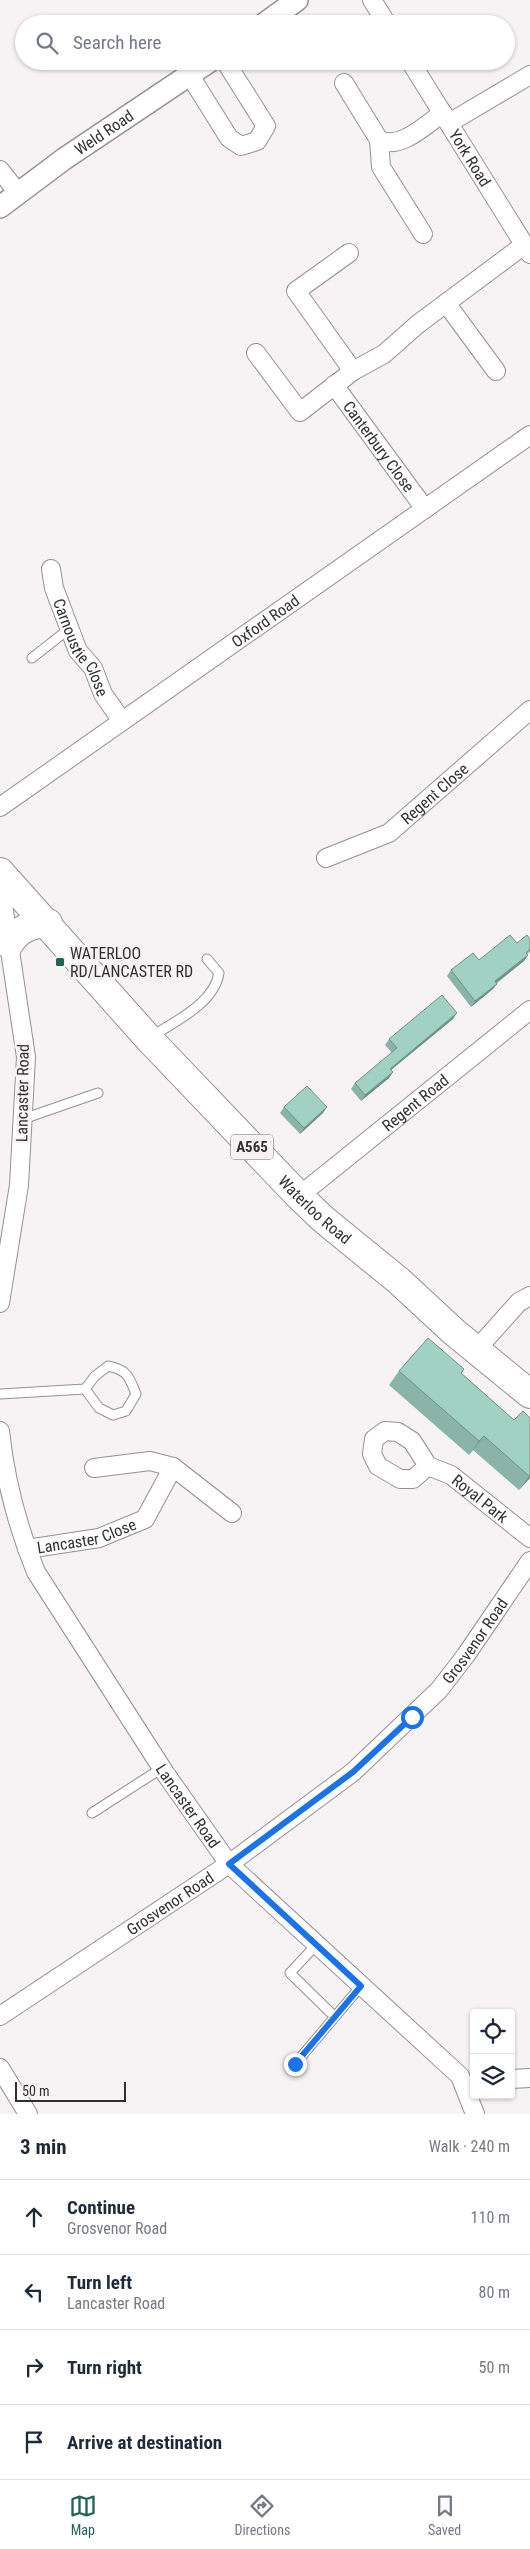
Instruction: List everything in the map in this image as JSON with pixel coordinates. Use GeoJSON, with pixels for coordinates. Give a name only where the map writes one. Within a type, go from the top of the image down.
{"type":"FeatureCollection","features":[{"type":"Feature","properties":{"kind":"highway","name":"Waterloo Road"},"geometry":{"type":"LineString","coordinates":[[0,872],[48,923],[149,1039],[299,1196],[476,1350],[530,1394]]}},
{"type":"Feature","properties":{"kind":"highway"},"geometry":{"type":"LineString","coordinates":[[9,944],[18,932],[33,925],[48,923]]}},
{"type":"Feature","properties":{"kind":"street"},"geometry":{"type":"LineString","coordinates":[[276,15],[297,0]]}},
{"type":"Feature","properties":{"kind":"street"},"geometry":{"type":"LineString","coordinates":[[372,0],[381,15]]}},
{"type":"Feature","properties":{"kind":"street","name":"Weld Road"},"geometry":{"type":"LineString","coordinates":[[0,207],[64,159],[195,70]]}},
{"type":"Feature","properties":{"kind":"street"},"geometry":{"type":"LineString","coordinates":[[189,74],[229,138],[241,146],[257,141],[266,126],[230,70]]}},
{"type":"Feature","properties":{"kind":"street","name":"York Road"},"geometry":{"type":"LineString","coordinates":[[416,70],[527,250]]}},
{"type":"Feature","properties":{"kind":"street"},"geometry":{"type":"LineString","coordinates":[[379,140],[387,144],[400,142],[530,75]]}},
{"type":"Feature","properties":{"kind":"street"},"geometry":{"type":"LineString","coordinates":[[344,83],[379,140],[381,168],[423,234]]}},
{"type":"Feature","properties":{"kind":"street"},"geometry":{"type":"LineString","coordinates":[[0,170],[18,193]]}},
{"type":"Feature","properties":{"kind":"street","name":"Canterbury Close"},"geometry":{"type":"LineString","coordinates":[[256,353],[300,412],[353,371],[384,354],[446,303],[527,250]]}},
{"type":"Feature","properties":{"kind":"street"},"geometry":{"type":"LineString","coordinates":[[349,253],[296,292],[353,371]]}},
{"type":"Feature","properties":{"kind":"street"},"geometry":{"type":"LineString","coordinates":[[446,303],[496,371]]}},
{"type":"Feature","properties":{"kind":"street","name":"Canterbury Close"},"geometry":{"type":"LineString","coordinates":[[334,385],[425,509]]}},
{"type":"Feature","properties":{"kind":"street","name":"Oxford Road"},"geometry":{"type":"LineString","coordinates":[[0,807],[530,435]]}},
{"type":"Feature","properties":{"kind":"street","name":"Carnoustie Close"},"geometry":{"type":"LineString","coordinates":[[52,569],[54,588],[78,651],[93,668],[103,694],[122,722]]}},
{"type":"Feature","properties":{"kind":"street","name":"Regent Close"},"geometry":{"type":"LineString","coordinates":[[326,858],[389,833],[530,710]]}},
{"type":"Feature","properties":{"kind":"street","name":"Lancaster Road"},"geometry":{"type":"LineString","coordinates":[[0,884],[26,1057],[19,1185],[0,1303]]}},
{"type":"Feature","properties":{"kind":"street","name":"Regent Road"},"geometry":{"type":"LineString","coordinates":[[299,1196],[530,1010]]}},
{"type":"Feature","properties":{"kind":"street"},"geometry":{"type":"LineString","coordinates":[[476,1350],[519,1302],[530,1296]]}},
{"type":"Feature","properties":{"kind":"street","name":"Lancaster Road"},"geometry":{"type":"LineString","coordinates":[[0,1431],[3,1460],[27,1549],[36,1572],[162,1768],[229,1864],[361,1986],[467,2077],[475,2114]]}},
{"type":"Feature","properties":{"kind":"street"},"geometry":{"type":"LineString","coordinates":[[94,1468],[150,1460],[173,1467],[232,1513]]}},
{"type":"Feature","properties":{"kind":"street","name":"Royal Park"},"geometry":{"type":"LineString","coordinates":[[428,1466],[451,1475],[530,1538]]}},
{"type":"Feature","properties":{"kind":"street","name":"Lancaster Close"},"geometry":{"type":"LineString","coordinates":[[27,1549],[100,1538],[145,1519],[173,1467]]}},
{"type":"Feature","properties":{"kind":"street","name":"Grosvenor Road"},"geometry":{"type":"LineString","coordinates":[[0,2016],[229,1864],[353,1772],[439,1690],[466,1656],[530,1561]]}},
{"type":"Feature","properties":{"kind":"street"},"geometry":{"type":"LineString","coordinates":[[0,2068],[28,2114]]}},
{"type":"Feature","properties":{"kind":"street"},"geometry":{"type":"LineString","coordinates":[[515,2079],[530,2078]]}},
{"type":"Feature","properties":{"kind":"lane"},"geometry":{"type":"LineString","coordinates":[[32,658],[70,628]]}},
{"type":"Feature","properties":{"kind":"lane"},"geometry":{"type":"LineString","coordinates":[[149,1039],[205,1000],[212,992],[219,973],[207,958]]}},
{"type":"Feature","properties":{"kind":"lane"},"geometry":{"type":"LineString","coordinates":[[23,1119],[98,1093]]}},
{"type":"Feature","properties":{"kind":"lane"},"geometry":{"type":"LineString","coordinates":[[108,1366],[122,1369],[129,1377],[136,1394],[126,1411],[113,1416],[99,1408],[86,1389],[95,1376],[108,1366]]}},
{"type":"Feature","properties":{"kind":"lane"},"geometry":{"type":"LineString","coordinates":[[0,1394],[86,1389]]}},
{"type":"Feature","properties":{"kind":"lane"},"geometry":{"type":"LineString","coordinates":[[92,1813],[162,1768]]}},
{"type":"Feature","properties":{"kind":"lane"},"geometry":{"type":"LineString","coordinates":[[316,1945],[290,1973],[335,2017]]}},
{"type":"Feature","properties":{"kind":"lane"},"geometry":{"type":"LineString","coordinates":[[295,2064],[361,1986]]}},
{"type":"Feature","properties":{"kind":"building"},"geometry":{"type":"Polygon","coordinates":[[[510,935],[517,943],[527,935],[530,939],[530,949],[526,953],[528,955],[495,981],[497,984],[475,1001],[451,970],[473,953],[479,960],[510,935]]]}},
{"type":"Feature","properties":{"kind":"building"},"geometry":{"type":"Polygon","coordinates":[[[442,995],[457,1013],[390,1069],[393,1072],[365,1095],[355,1083],[397,1048],[389,1039],[442,995]]]}},
{"type":"Feature","properties":{"kind":"building"},"geometry":{"type":"Polygon","coordinates":[[[307,1086],[327,1107],[304,1128],[284,1107],[307,1086]]]}},
{"type":"Feature","properties":{"kind":"building"},"geometry":{"type":"Polygon","coordinates":[[[428,1338],[464,1369],[461,1373],[514,1420],[523,1411],[530,1418],[529,1476],[484,1436],[479,1441],[399,1371],[428,1338]]]}},
{"type":"Feature","properties":{"kind":"place","name":"WATERLOO RD/LANCASTER RD"},"geometry":{"type":"Point","coordinates":[60,962]}},
{"type":"Feature","properties":{"kind":"route"},"geometry":{"type":"LineString","coordinates":[[295,2064],[361,1986],[229,1864],[353,1772],[412,1717]]}}]}
